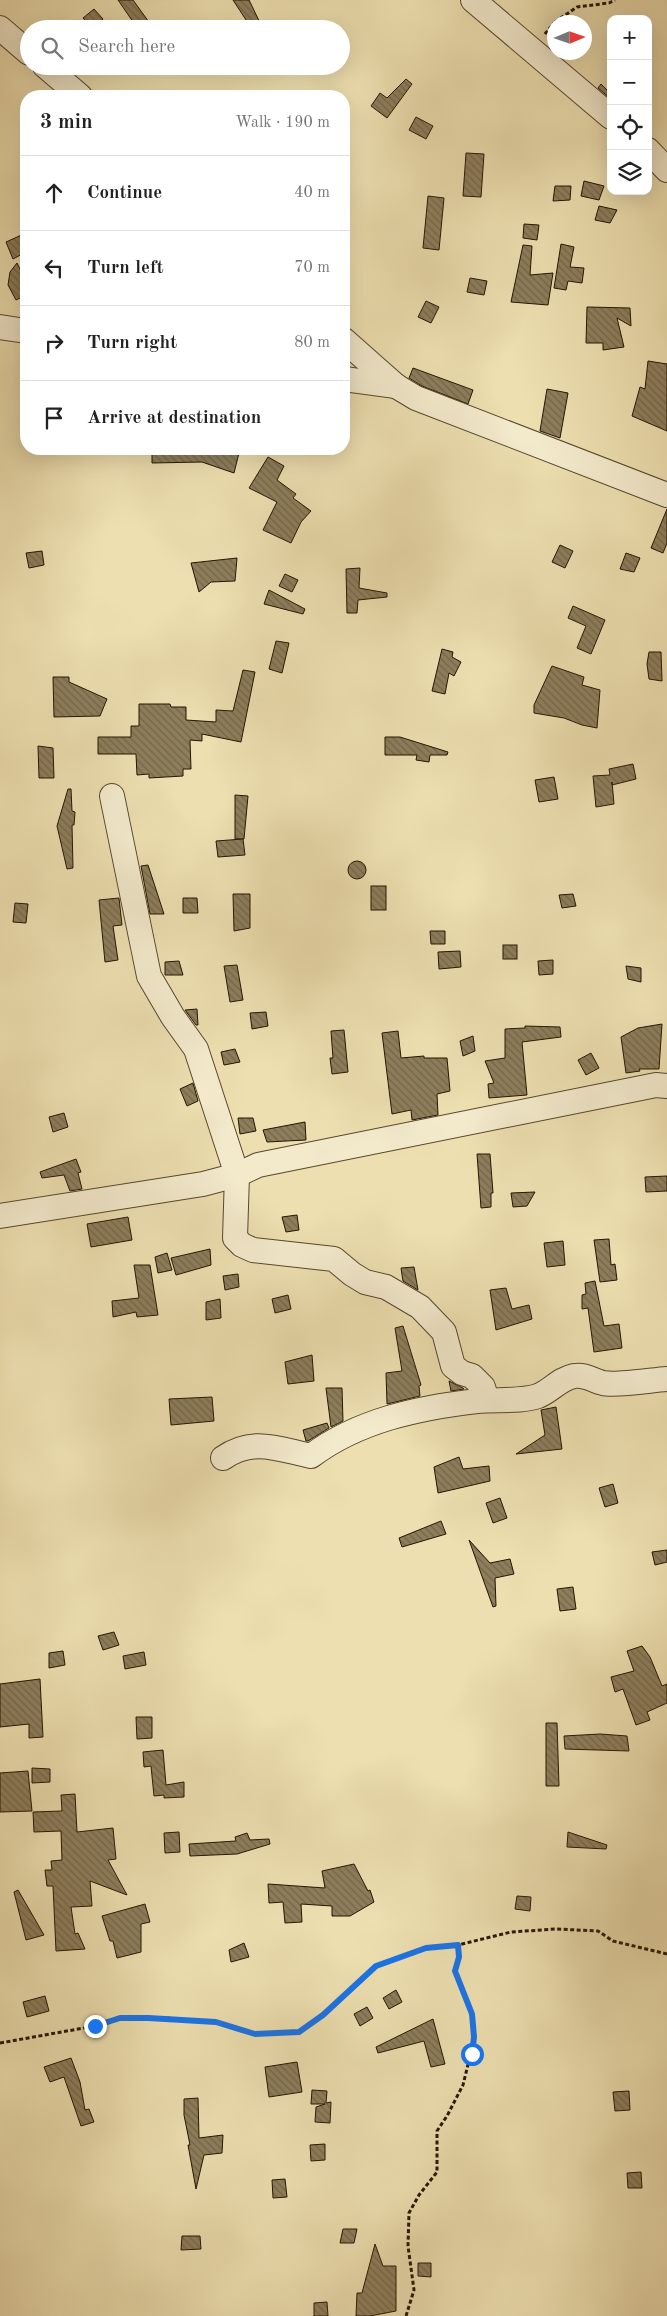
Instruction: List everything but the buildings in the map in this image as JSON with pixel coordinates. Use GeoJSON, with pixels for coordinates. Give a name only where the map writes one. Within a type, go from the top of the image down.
{"type":"FeatureCollection","features":[{"type":"Feature","properties":{"kind":"street"},"geometry":{"type":"LineString","coordinates":[[473,0],[607,114]]}},
{"type":"Feature","properties":{"kind":"street"},"geometry":{"type":"LineString","coordinates":[[0,28],[20,45]]}},
{"type":"Feature","properties":{"kind":"street"},"geometry":{"type":"LineString","coordinates":[[56,75],[73,90]]}},
{"type":"Feature","properties":{"kind":"street"},"geometry":{"type":"LineString","coordinates":[[652,154],[667,170]]}},
{"type":"Feature","properties":{"kind":"street"},"geometry":{"type":"LineString","coordinates":[[0,328],[20,330]]}},
{"type":"Feature","properties":{"kind":"street"},"geometry":{"type":"LineString","coordinates":[[350,345],[396,386],[416,398],[667,495]]}},
{"type":"Feature","properties":{"kind":"street"},"geometry":{"type":"LineString","coordinates":[[350,381],[396,386]]}},
{"type":"Feature","properties":{"kind":"street"},"geometry":{"type":"LineString","coordinates":[[112,796],[149,976],[172,1018],[196,1049],[238,1175],[235,1238],[242,1245],[253,1250],[334,1259],[365,1282],[386,1287],[420,1307],[444,1332],[453,1366],[462,1373],[472,1376],[483,1387],[487,1400]]}},
{"type":"Feature","properties":{"kind":"street"},"geometry":{"type":"LineString","coordinates":[[0,1216],[193,1186],[238,1175],[258,1165],[656,1085],[667,1086]]}},
{"type":"Feature","properties":{"kind":"street"},"geometry":{"type":"LineString","coordinates":[[223,1458],[235,1450],[250,1445],[266,1446],[311,1456],[330,1442],[373,1422],[446,1406],[487,1400],[538,1396],[557,1382],[574,1376],[590,1377],[602,1383],[618,1384],[667,1379]]}},
{"type":"Feature","properties":{"kind":"path"},"geometry":{"type":"LineString","coordinates":[[566,15],[577,7],[609,3],[615,0]]}},
{"type":"Feature","properties":{"kind":"path"},"geometry":{"type":"LineString","coordinates":[[0,2042],[95,2026],[120,2018],[157,2018],[216,2022],[255,2034],[299,2032],[323,2015],[376,1966],[426,1948],[458,1945],[511,1932],[598,1931],[613,1941],[667,1954]]}},
{"type":"Feature","properties":{"kind":"path"},"geometry":{"type":"LineString","coordinates":[[406,2316],[414,2290],[408,2246],[409,2213],[419,2194],[438,2172],[437,2130],[448,2116],[463,2085],[472,2054],[474,2037],[472,2014],[455,1971],[459,1957],[458,1945]]}},
{"type":"Feature","properties":{"kind":"route"},"geometry":{"type":"LineString","coordinates":[[95,2026],[120,2018],[166,2018],[216,2022],[240,2031],[255,2034],[299,2032],[323,2015],[376,1966],[426,1948],[458,1945],[459,1957],[455,1971],[472,2014],[474,2037],[472,2054]]}}]}
